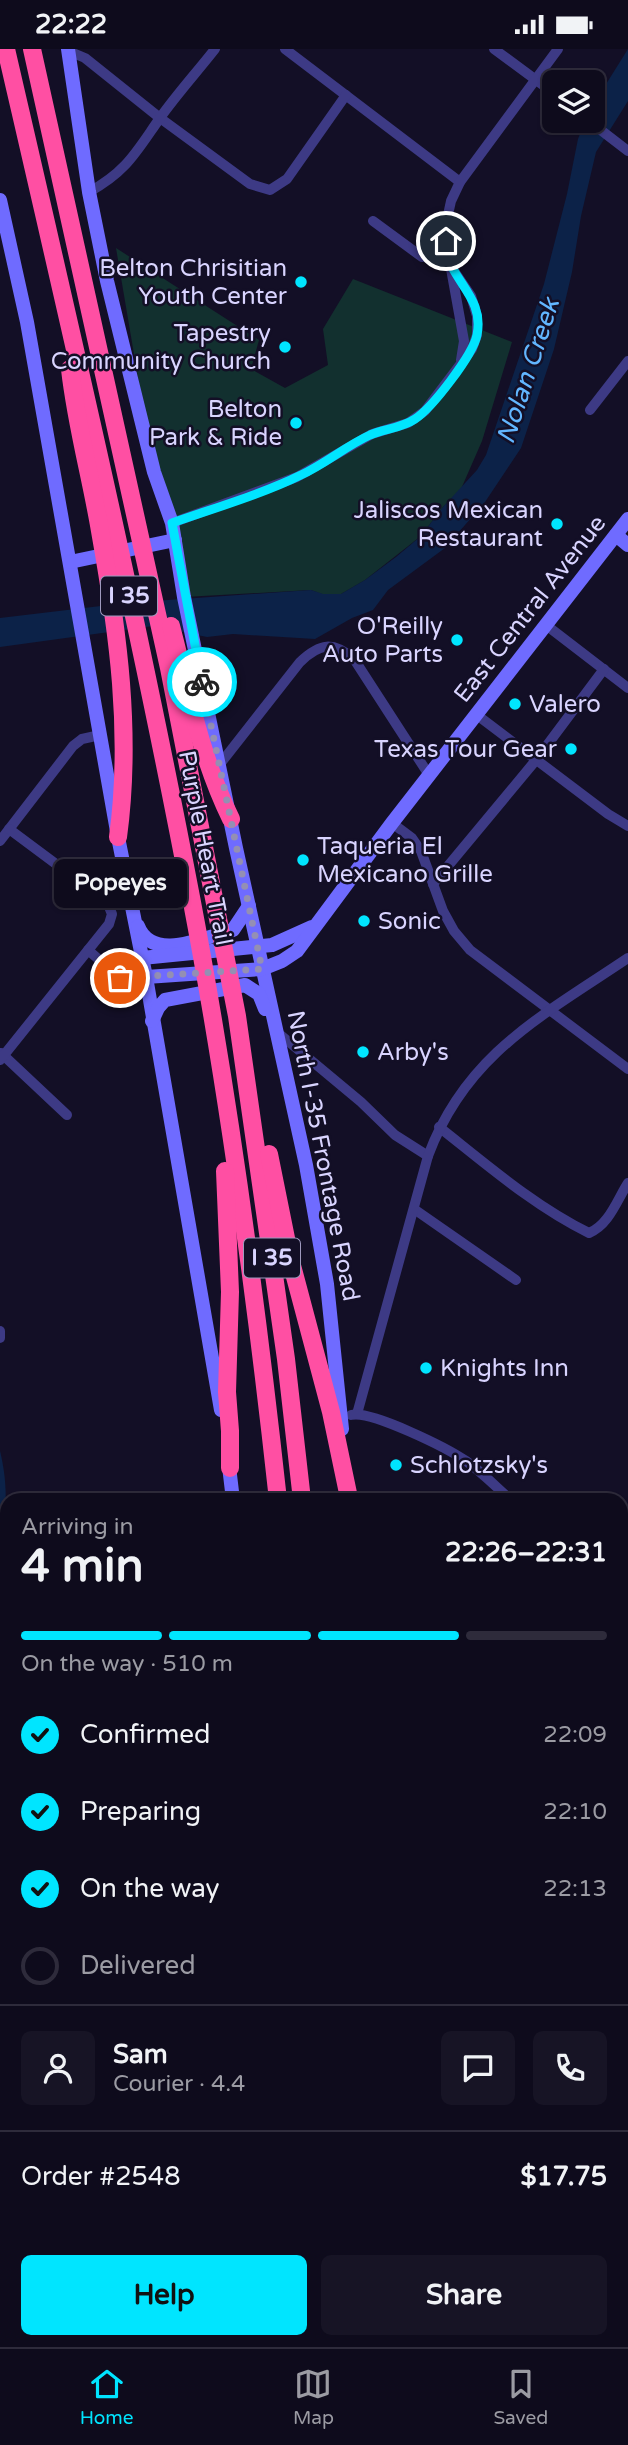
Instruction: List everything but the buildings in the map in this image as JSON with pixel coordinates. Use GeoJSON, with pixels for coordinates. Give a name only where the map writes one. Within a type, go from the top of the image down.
{"type":"FeatureCollection","features":[{"type":"Feature","properties":{"kind":"highway"},"geometry":{"type":"LineString","coordinates":[[6,49],[50,241],[74,408],[107,526],[125,730],[118,837]]}},
{"type":"Feature","properties":{"kind":"highway"},"geometry":{"type":"LineString","coordinates":[[33,51],[137,522],[166,605],[175,665],[219,795],[231,819]]}},
{"type":"Feature","properties":{"kind":"highway","name":"Purple Heart Trail"},"geometry":{"type":"LineString","coordinates":[[107,526],[144,669],[192,899],[259,1328],[277,1493]]}},
{"type":"Feature","properties":{"kind":"highway","name":"Purple Heart Trail"},"geometry":{"type":"LineString","coordinates":[[175,665],[244,1055],[286,1359],[301,1493]]}},
{"type":"Feature","properties":{"kind":"highway"},"geometry":{"type":"LineString","coordinates":[[244,1055],[262,1117],[282,1224],[331,1412],[348,1493]]}},
{"type":"Feature","properties":{"kind":"highway"},"geometry":{"type":"LineString","coordinates":[[220,1073],[230,1292],[227,1392],[230,1468]]}},
{"type":"Feature","properties":{"kind":"main road","name":"North I-35 Frontage Road"},"geometry":{"type":"LineString","coordinates":[[68,50],[89,192],[107,281],[154,472],[172,523],[193,639],[274,1029],[306,1165],[325,1271],[348,1493]]}},
{"type":"Feature","properties":{"kind":"main road"},"geometry":{"type":"LineString","coordinates":[[0,200],[27,322],[118,837],[146,977],[209,1334],[232,1493]]}},
{"type":"Feature","properties":{"kind":"main road","name":"East Central Avenue"},"geometry":{"type":"LineString","coordinates":[[146,977],[262,969],[297,951],[392,823],[628,519]]}},
{"type":"Feature","properties":{"kind":"main road"},"geometry":{"type":"LineString","coordinates":[[616,535],[628,545]]}},
{"type":"Feature","properties":{"kind":"main road"},"geometry":{"type":"LineString","coordinates":[[70,562],[176,547]]}},
{"type":"Feature","properties":{"kind":"main road"},"geometry":{"type":"LineString","coordinates":[[130,901],[146,940],[169,946],[233,930],[249,906]]}},
{"type":"Feature","properties":{"kind":"main road","name":"East Central Avenue"},"geometry":{"type":"LineString","coordinates":[[142,958],[257,947],[286,940],[314,926]]}},
{"type":"Feature","properties":{"kind":"main road"},"geometry":{"type":"LineString","coordinates":[[152,1021],[164,1000],[245,985],[259,994],[274,1029]]}},
{"type":"Feature","properties":{"kind":"street"},"geometry":{"type":"LineString","coordinates":[[89,192],[118,174],[142,147],[160,118],[215,49]]}},
{"type":"Feature","properties":{"kind":"street"},"geometry":{"type":"LineString","coordinates":[[285,49],[460,182]]}},
{"type":"Feature","properties":{"kind":"street"},"geometry":{"type":"LineString","coordinates":[[494,49],[542,85]]}},
{"type":"Feature","properties":{"kind":"street"},"geometry":{"type":"LineString","coordinates":[[459,368],[464,341],[452,268],[447,254],[446,224],[451,201],[460,182],[558,49]]}},
{"type":"Feature","properties":{"kind":"street"},"geometry":{"type":"LineString","coordinates":[[68,50],[85,58],[160,118],[250,184],[270,190],[287,179],[346,96]]}},
{"type":"Feature","properties":{"kind":"street"},"geometry":{"type":"LineString","coordinates":[[605,133],[628,151]]}},
{"type":"Feature","properties":{"kind":"street"},"geometry":{"type":"LineString","coordinates":[[373,221],[422,257],[447,254]]}},
{"type":"Feature","properties":{"kind":"street"},"geometry":{"type":"LineString","coordinates":[[172,523],[297,477],[372,434],[414,420],[436,400],[472,349],[477,335],[477,316],[471,296],[452,268]]}},
{"type":"Feature","properties":{"kind":"street"},"geometry":{"type":"LineString","coordinates":[[590,410],[628,361]]}},
{"type":"Feature","properties":{"kind":"street"},"geometry":{"type":"LineString","coordinates":[[546,625],[628,688]]}},
{"type":"Feature","properties":{"kind":"street"},"geometry":{"type":"LineString","coordinates":[[220,764],[300,662],[316,649],[332,646],[345,651],[354,659],[429,775]]}},
{"type":"Feature","properties":{"kind":"street"},"geometry":{"type":"LineString","coordinates":[[433,884],[536,760],[604,669]]}},
{"type":"Feature","properties":{"kind":"street"},"geometry":{"type":"LineString","coordinates":[[477,715],[628,827]]}},
{"type":"Feature","properties":{"kind":"street"},"geometry":{"type":"LineString","coordinates":[[0,841],[73,746],[82,739],[100,735]]}},
{"type":"Feature","properties":{"kind":"street"},"geometry":{"type":"LineString","coordinates":[[392,823],[412,838],[421,851],[443,911],[454,931],[470,950],[628,1069]]}},
{"type":"Feature","properties":{"kind":"street"},"geometry":{"type":"LineString","coordinates":[[9,829],[107,902],[112,909],[111,919],[88,950],[1,1056],[67,1115]]}},
{"type":"Feature","properties":{"kind":"street","name":"East Central Avenue"},"geometry":{"type":"LineString","coordinates":[[88,950],[120,978],[146,977]]}},
{"type":"Feature","properties":{"kind":"street","name":"East Central Avenue"},"geometry":{"type":"LineString","coordinates":[[102,962],[142,958]]}},
{"type":"Feature","properties":{"kind":"street"},"geometry":{"type":"LineString","coordinates":[[357,1414],[428,1156],[439,1126],[450,1107],[482,1065],[506,1043],[628,958]]}},
{"type":"Feature","properties":{"kind":"street"},"geometry":{"type":"LineString","coordinates":[[274,1029],[361,1102],[395,1135],[428,1156]]}},
{"type":"Feature","properties":{"kind":"street"},"geometry":{"type":"LineString","coordinates":[[439,1126],[502,1176],[573,1226],[589,1233],[598,1229],[628,1183]]}},
{"type":"Feature","properties":{"kind":"street"},"geometry":{"type":"LineString","coordinates":[[414,1209],[516,1280]]}},
{"type":"Feature","properties":{"kind":"street"},"geometry":{"type":"LineString","coordinates":[[341,1418],[357,1414],[374,1417],[450,1452],[479,1471],[497,1493]]}},
{"type":"Feature","properties":{"kind":"green space"},"geometry":{"type":"Polygon","coordinates":[[[116,248],[259,340],[251,369],[285,388],[328,365],[323,329],[353,279],[512,342],[482,441],[461,489],[421,536],[365,580],[341,594],[322,594],[311,590],[184,597],[154,472],[116,248]]]}},
{"type":"Feature","properties":{"kind":"water","name":"Nolan Creek"},"geometry":{"type":"Polygon","coordinates":[[[628,49],[628,101],[596,152],[554,349],[521,448],[485,502],[445,548],[388,590],[373,610],[352,618],[315,639],[233,634],[207,637],[153,626],[0,647],[0,618],[126,603],[311,590],[323,594],[341,594],[365,580],[421,536],[477,470],[486,455],[544,284],[578,139],[580,133],[605,133],[605,86],[628,49]]]}},
{"type":"Feature","properties":{"kind":"water"},"geometry":{"type":"Polygon","coordinates":[[[0,1451],[6,1492],[0,1493],[0,1451]]]}},
{"type":"Feature","properties":{"kind":"way so far"},"geometry":{"type":"LineString","coordinates":[[120,978],[262,969],[202,682]]}},
{"type":"Feature","properties":{"kind":"place","name":"Belton Chrisitian Youth Center"},"geometry":{"type":"Point","coordinates":[301,282]}},
{"type":"Feature","properties":{"kind":"place","name":"Tapestry Community Church"},"geometry":{"type":"Point","coordinates":[285,347]}},
{"type":"Feature","properties":{"kind":"place","name":"Belton Park & Ride"},"geometry":{"type":"Point","coordinates":[296,423]}},
{"type":"Feature","properties":{"kind":"place","name":"Jaliscos Mexican Restaurant"},"geometry":{"type":"Point","coordinates":[557,524]}},
{"type":"Feature","properties":{"kind":"place","name":"O'Reilly Auto Parts"},"geometry":{"type":"Point","coordinates":[457,640]}},
{"type":"Feature","properties":{"kind":"place","name":"Valero"},"geometry":{"type":"Point","coordinates":[515,704]}},
{"type":"Feature","properties":{"kind":"place","name":"Texas Tour Gear"},"geometry":{"type":"Point","coordinates":[571,749]}},
{"type":"Feature","properties":{"kind":"place","name":"Taqueria El Mexicano Grille"},"geometry":{"type":"Point","coordinates":[303,860]}},
{"type":"Feature","properties":{"kind":"place","name":"Sonic"},"geometry":{"type":"Point","coordinates":[364,921]}},
{"type":"Feature","properties":{"kind":"place","name":"Popeyes"},"geometry":{"type":"Point","coordinates":[120,978]}},
{"type":"Feature","properties":{"kind":"place","name":"Arby's"},"geometry":{"type":"Point","coordinates":[363,1052]}},
{"type":"Feature","properties":{"kind":"place","name":"Knights Inn"},"geometry":{"type":"Point","coordinates":[426,1368]}},
{"type":"Feature","properties":{"kind":"place","name":"Schlotzsky's"},"geometry":{"type":"Point","coordinates":[396,1465]}},
{"type":"Feature","properties":{"kind":"route"},"geometry":{"type":"LineString","coordinates":[[202,682],[172,523],[297,477],[372,434],[414,420],[436,400],[472,349],[477,335],[475,308],[471,296],[452,268],[446,241]]}}]}
